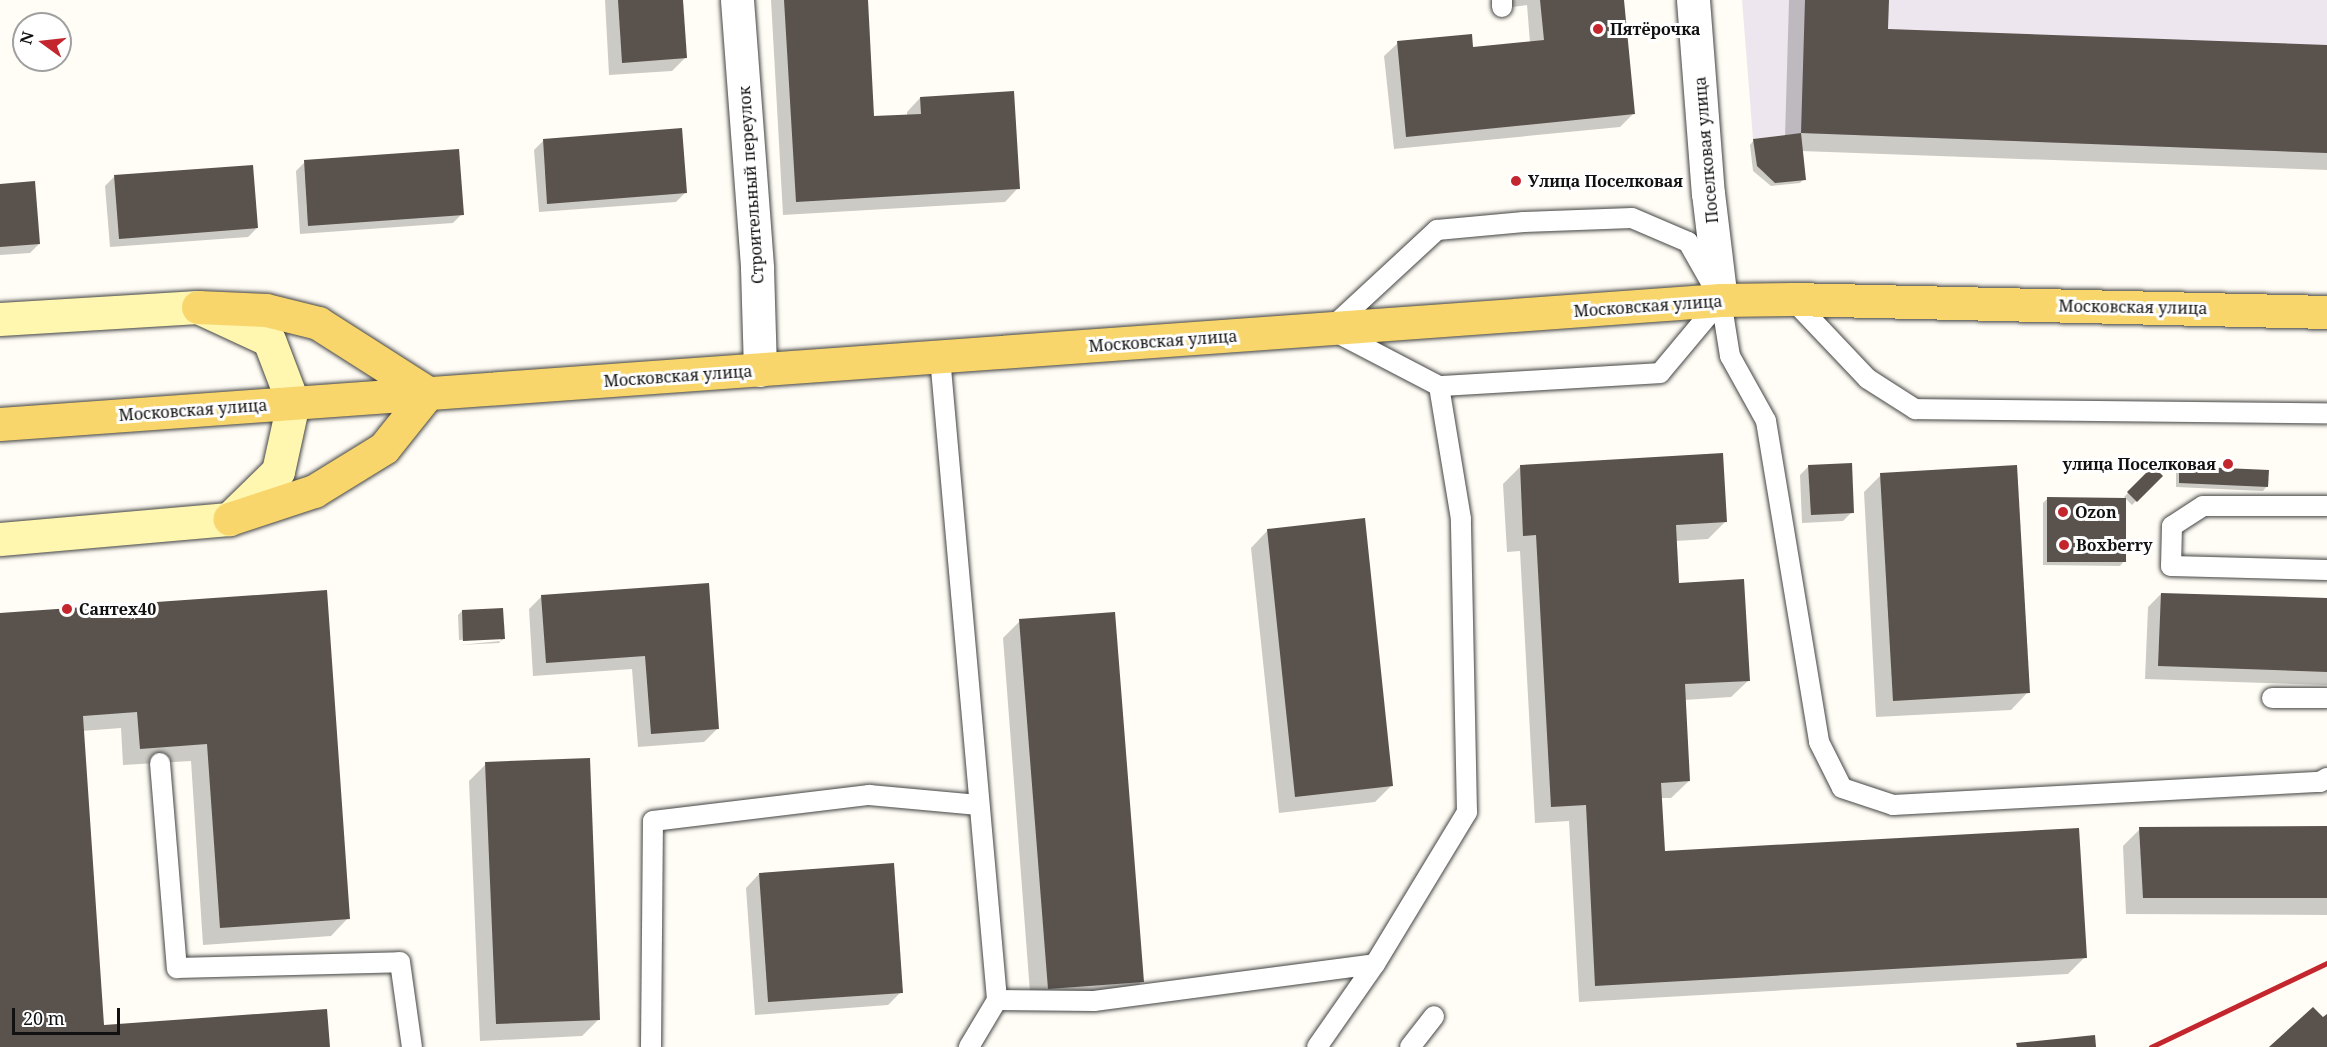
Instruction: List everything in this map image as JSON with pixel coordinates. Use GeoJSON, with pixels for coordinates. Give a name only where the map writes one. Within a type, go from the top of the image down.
{"type":"FeatureCollection","features":[{"type":"Feature","properties":{"kind":"main road","name":"Московская улица"},"geometry":{"type":"LineString","coordinates":[[0,424],[1721,300],[1792,299],[2327,312]]}},
{"type":"Feature","properties":{"kind":"main road"},"geometry":{"type":"LineString","coordinates":[[198,307],[269,340],[293,403],[278,471],[229,519]]}},
{"type":"Feature","properties":{"kind":"main road"},"geometry":{"type":"LineString","coordinates":[[0,319],[198,307],[266,310],[318,323],[428,393],[384,448],[314,491],[229,519],[0,539]]}},
{"type":"Feature","properties":{"kind":"street","name":"Строительный переулок"},"geometry":{"type":"LineString","coordinates":[[737,0],[758,268],[760,370]]}},
{"type":"Feature","properties":{"kind":"street","name":"Поселковая улица"},"geometry":{"type":"LineString","coordinates":[[1693,0],[1708,193],[1721,300]]}},
{"type":"Feature","properties":{"kind":"lane"},"geometry":{"type":"LineString","coordinates":[[1721,300],[1660,373],[1438,386],[1330,329],[1437,230],[1524,222],[1632,218],[1688,242],[1721,300],[1730,356],[1766,421],[1819,742],[1842,788],[1893,805],[2320,782],[2327,778]]}},
{"type":"Feature","properties":{"kind":"lane"},"geometry":{"type":"LineString","coordinates":[[1792,299],[1868,379],[1915,409],[2327,413]]}},
{"type":"Feature","properties":{"kind":"lane"},"geometry":{"type":"LineString","coordinates":[[940,357],[997,1000],[969,1047]]}},
{"type":"Feature","properties":{"kind":"lane"},"geometry":{"type":"LineString","coordinates":[[1317,1047],[1375,964],[1467,812],[1461,519],[1438,386]]}},
{"type":"Feature","properties":{"kind":"lane"},"geometry":{"type":"LineString","coordinates":[[2327,506],[2203,506],[2172,526],[2171,566],[2327,570]]}},
{"type":"Feature","properties":{"kind":"lane"},"geometry":{"type":"LineString","coordinates":[[2272,698],[2327,698]]}},
{"type":"Feature","properties":{"kind":"lane"},"geometry":{"type":"LineString","coordinates":[[160,763],[177,968],[400,962],[412,1047]]}},
{"type":"Feature","properties":{"kind":"lane"},"geometry":{"type":"LineString","coordinates":[[651,1047],[652,821],[869,795],[979,805]]}},
{"type":"Feature","properties":{"kind":"lane"},"geometry":{"type":"LineString","coordinates":[[997,1000],[1094,1001],[1375,964]]}},
{"type":"Feature","properties":{"kind":"lane"},"geometry":{"type":"LineString","coordinates":[[1410,1047],[1434,1016]]}},
{"type":"Feature","properties":{"kind":"shaded area"},"geometry":{"type":"Polygon","coordinates":[[[1742,0],[2327,0],[2327,153],[1801,133],[1753,139],[1742,0]]]}},
{"type":"Feature","properties":{"kind":"building"},"geometry":{"type":"Polygon","coordinates":[[[618,0],[683,0],[687,58],[622,63],[618,0]]]}},
{"type":"Feature","properties":{"kind":"building"},"geometry":{"type":"Polygon","coordinates":[[[784,0],[868,0],[874,116],[921,114],[920,97],[1014,91],[1020,189],[796,202],[784,0]]]}},
{"type":"Feature","properties":{"kind":"building"},"geometry":{"type":"Polygon","coordinates":[[[1540,0],[1624,0],[1635,114],[1406,137],[1397,41],[1472,34],[1473,47],[1544,40],[1540,0]]]}},
{"type":"Feature","properties":{"kind":"building"},"geometry":{"type":"Polygon","coordinates":[[[1805,0],[1889,0],[1888,29],[2327,45],[2327,153],[1801,133],[1805,0]]]}},
{"type":"Feature","properties":{"kind":"building"},"geometry":{"type":"Polygon","coordinates":[[[682,128],[687,193],[547,204],[543,139],[682,128]]]}},
{"type":"Feature","properties":{"kind":"building"},"geometry":{"type":"Polygon","coordinates":[[[1801,133],[1806,180],[1775,183],[1757,166],[1753,139],[1801,133]]]}},
{"type":"Feature","properties":{"kind":"building"},"geometry":{"type":"Polygon","coordinates":[[[459,149],[464,215],[308,226],[304,160],[459,149]]]}},
{"type":"Feature","properties":{"kind":"building"},"geometry":{"type":"Polygon","coordinates":[[[253,165],[258,228],[119,239],[114,175],[253,165]]]}},
{"type":"Feature","properties":{"kind":"building"},"geometry":{"type":"Polygon","coordinates":[[[35,181],[40,244],[0,247],[0,184],[35,181]]]}},
{"type":"Feature","properties":{"kind":"building"},"geometry":{"type":"Polygon","coordinates":[[[1723,453],[1727,522],[1676,525],[1679,583],[1744,579],[1750,681],[1685,684],[1690,781],[1661,783],[1665,851],[2079,828],[2087,958],[1595,986],[1586,805],[1551,807],[1536,535],[1523,536],[1520,465],[1723,453]]]}},
{"type":"Feature","properties":{"kind":"building"},"geometry":{"type":"Polygon","coordinates":[[[1852,463],[1854,513],[1811,515],[1808,465],[1852,463]]]}},
{"type":"Feature","properties":{"kind":"building"},"geometry":{"type":"Polygon","coordinates":[[[2017,465],[2030,693],[1893,701],[1880,473],[2017,465]]]}},
{"type":"Feature","properties":{"kind":"building"},"geometry":{"type":"Polygon","coordinates":[[[2153,466],[2163,476],[2137,502],[2127,492],[2153,466]]]}},
{"type":"Feature","properties":{"kind":"building"},"geometry":{"type":"Polygon","coordinates":[[[2179,466],[2269,470],[2268,487],[2179,483],[2179,466]]]}},
{"type":"Feature","properties":{"kind":"building"},"geometry":{"type":"Polygon","coordinates":[[[2047,497],[2126,498],[2126,562],[2047,562],[2047,497]]]}},
{"type":"Feature","properties":{"kind":"building"},"geometry":{"type":"Polygon","coordinates":[[[1365,518],[1393,786],[1295,797],[1267,529],[1365,518]]]}},
{"type":"Feature","properties":{"kind":"building"},"geometry":{"type":"Polygon","coordinates":[[[709,583],[719,729],[651,734],[645,656],[546,663],[541,595],[709,583]]]}},
{"type":"Feature","properties":{"kind":"building"},"geometry":{"type":"Polygon","coordinates":[[[327,590],[350,919],[220,928],[207,744],[140,749],[137,712],[83,716],[104,1025],[327,1009],[330,1047],[0,1047],[0,613],[327,590]]]}},
{"type":"Feature","properties":{"kind":"building"},"geometry":{"type":"Polygon","coordinates":[[[2161,593],[2327,598],[2327,672],[2158,666],[2161,593]]]}},
{"type":"Feature","properties":{"kind":"building"},"geometry":{"type":"Polygon","coordinates":[[[503,608],[505,639],[463,641],[462,610],[503,608]]]}},
{"type":"Feature","properties":{"kind":"building"},"geometry":{"type":"Polygon","coordinates":[[[1115,612],[1144,982],[1048,989],[1019,619],[1115,612]]]}},
{"type":"Feature","properties":{"kind":"building"},"geometry":{"type":"Polygon","coordinates":[[[590,758],[600,1020],[496,1024],[485,762],[590,758]]]}},
{"type":"Feature","properties":{"kind":"building"},"geometry":{"type":"Polygon","coordinates":[[[2327,826],[2327,898],[2143,898],[2139,827],[2327,826]]]}},
{"type":"Feature","properties":{"kind":"building"},"geometry":{"type":"Polygon","coordinates":[[[894,863],[903,993],[768,1002],[759,873],[894,863]]]}},
{"type":"Feature","properties":{"kind":"building"},"geometry":{"type":"Polygon","coordinates":[[[2313,1007],[2323,1017],[2327,1014],[2327,1047],[2269,1047],[2313,1007]]]}},
{"type":"Feature","properties":{"kind":"building"},"geometry":{"type":"Polygon","coordinates":[[[2095,1035],[2096,1047],[2017,1047],[2016,1043],[2095,1035]]]}},
{"type":"Feature","properties":{"kind":"railway"},"geometry":{"type":"LineString","coordinates":[[2151,1047],[2327,963]]}},
{"type":"Feature","properties":{"kind":"place","name":"Пятёрочка"},"geometry":{"type":"Point","coordinates":[1598,29]}},
{"type":"Feature","properties":{"kind":"place","name":"Улица Поселковая"},"geometry":{"type":"Point","coordinates":[1516,181]}},
{"type":"Feature","properties":{"kind":"place","name":"улица Поселковая"},"geometry":{"type":"Point","coordinates":[2228,464]}},
{"type":"Feature","properties":{"kind":"place","name":"Ozon"},"geometry":{"type":"Point","coordinates":[2063,512]}},
{"type":"Feature","properties":{"kind":"place","name":"Boxberry"},"geometry":{"type":"Point","coordinates":[2064,545]}},
{"type":"Feature","properties":{"kind":"place","name":"Сантех40"},"geometry":{"type":"Point","coordinates":[67,609]}}]}
